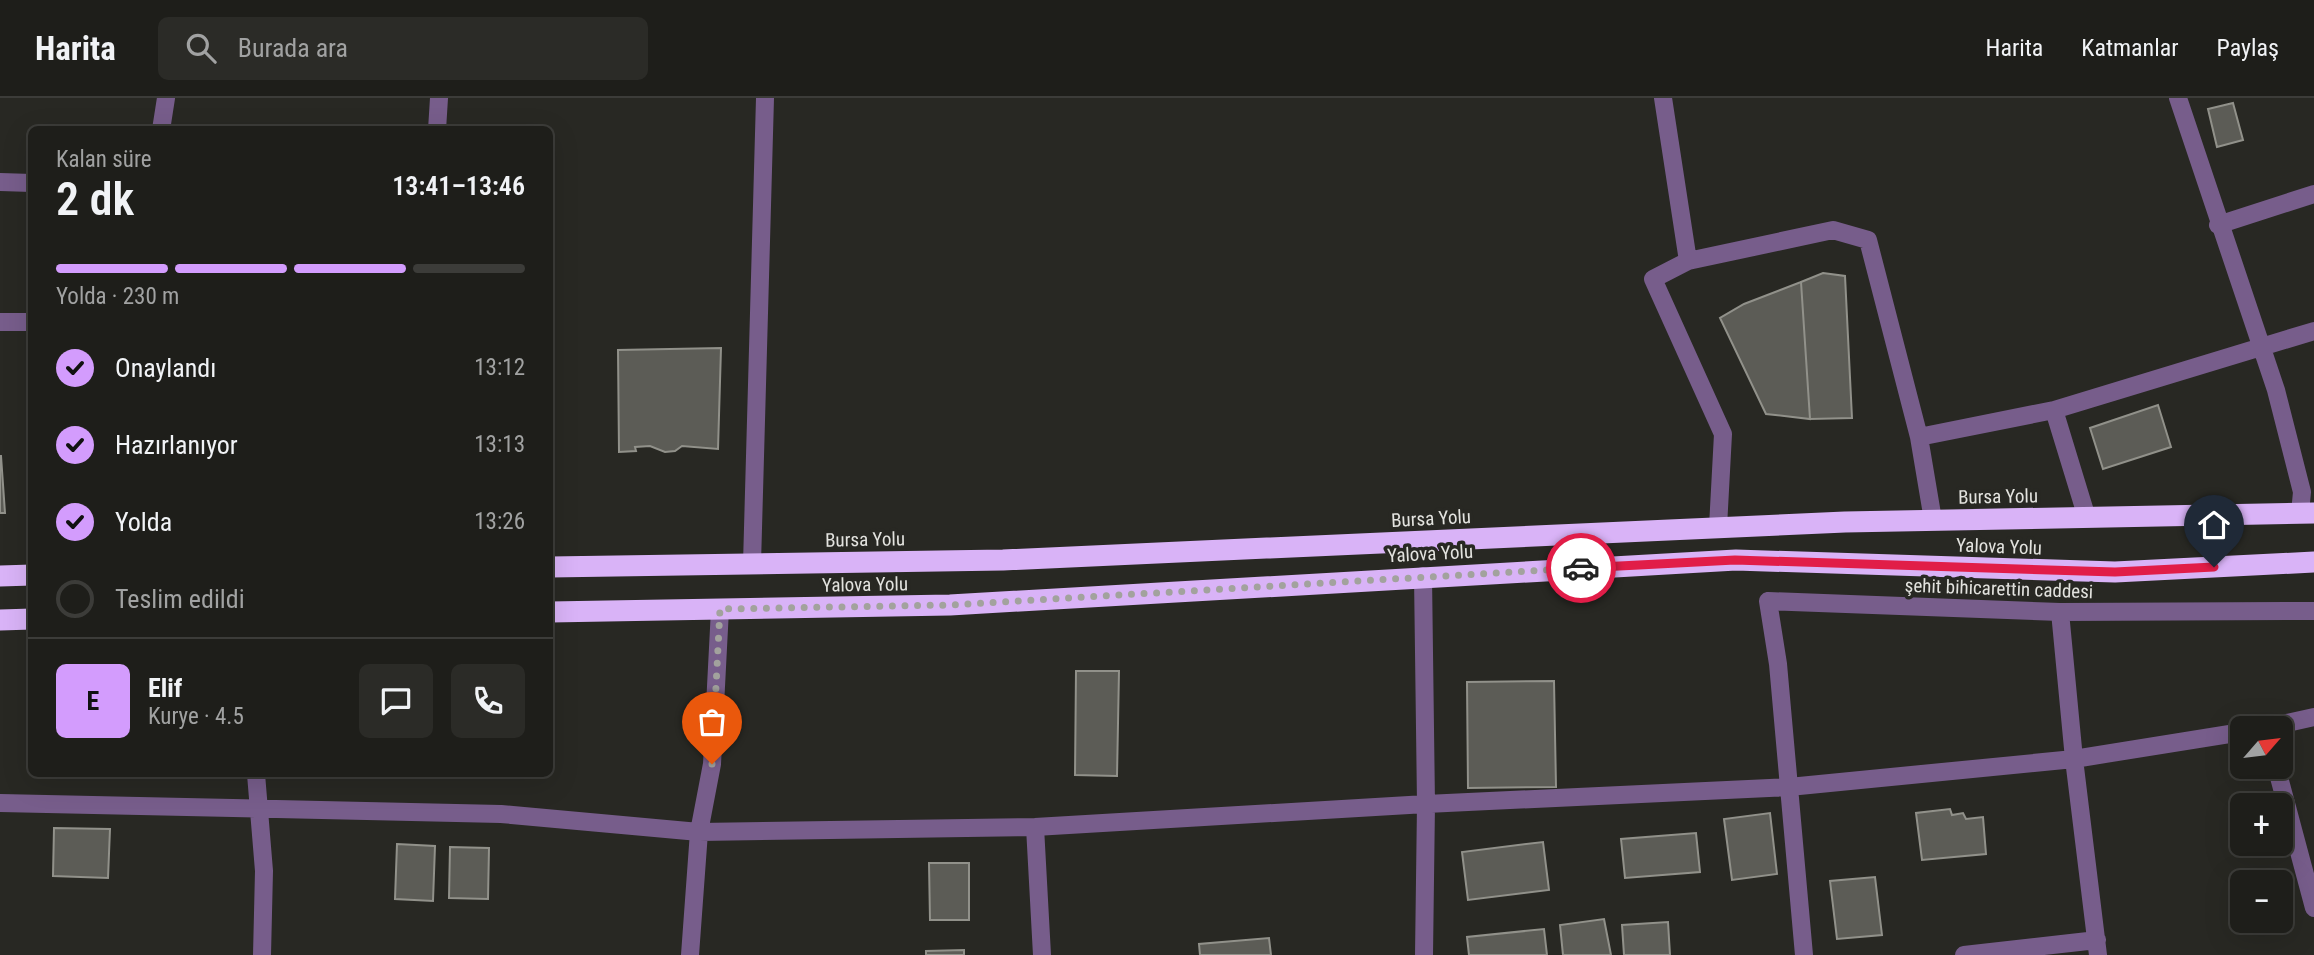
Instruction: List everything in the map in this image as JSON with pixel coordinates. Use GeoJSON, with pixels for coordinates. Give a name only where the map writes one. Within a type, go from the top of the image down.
{"type":"FeatureCollection","features":[{"type":"Feature","properties":{"kind":"highway","name":"Bursa Yolu"},"geometry":{"type":"LineString","coordinates":[[553,567],[1003,560],[1718,527],[2307,513]]}},
{"type":"Feature","properties":{"kind":"highway","name":"Yalova Yolu"},"geometry":{"type":"LineString","coordinates":[[553,612],[950,605],[1735,560],[2115,572],[2314,562]]}},
{"type":"Feature","properties":{"kind":"highway"},"geometry":{"type":"LineString","coordinates":[[0,576],[28,575]]}},
{"type":"Feature","properties":{"kind":"highway"},"geometry":{"type":"LineString","coordinates":[[0,620],[28,620]]}},
{"type":"Feature","properties":{"kind":"street"},"geometry":{"type":"LineString","coordinates":[[162,126],[166,98]]}},
{"type":"Feature","properties":{"kind":"street"},"geometry":{"type":"LineString","coordinates":[[437,126],[439,98]]}},
{"type":"Feature","properties":{"kind":"street"},"geometry":{"type":"LineString","coordinates":[[752,564],[765,98]]}},
{"type":"Feature","properties":{"kind":"street"},"geometry":{"type":"LineString","coordinates":[[1663,98],[1688,261]]}},
{"type":"Feature","properties":{"kind":"street"},"geometry":{"type":"LineString","coordinates":[[2178,98],[2218,225],[2276,390],[2307,513]]}},
{"type":"Feature","properties":{"kind":"street"},"geometry":{"type":"LineString","coordinates":[[0,182],[28,183]]}},
{"type":"Feature","properties":{"kind":"street"},"geometry":{"type":"LineString","coordinates":[[2218,225],[2314,194]]}},
{"type":"Feature","properties":{"kind":"street"},"geometry":{"type":"LineString","coordinates":[[1718,527],[1723,434],[1653,279],[1688,261],[1833,230],[1868,240],[1919,437],[1933,520]]}},
{"type":"Feature","properties":{"kind":"street"},"geometry":{"type":"LineString","coordinates":[[0,322],[28,322]]}},
{"type":"Feature","properties":{"kind":"street"},"geometry":{"type":"LineString","coordinates":[[1919,437],[2054,410],[2314,331]]}},
{"type":"Feature","properties":{"kind":"street"},"geometry":{"type":"LineString","coordinates":[[2054,410],[2087,518]]}},
{"type":"Feature","properties":{"kind":"street"},"geometry":{"type":"LineString","coordinates":[[1423,576],[1426,804],[1424,955]]}},
{"type":"Feature","properties":{"kind":"street","name":"şehit bihicarettin caddesi"},"geometry":{"type":"LineString","coordinates":[[1789,788],[1778,664],[1768,601],[2060,612],[2314,611]]}},
{"type":"Feature","properties":{"kind":"street"},"geometry":{"type":"LineString","coordinates":[[690,955],[699,832],[712,764],[720,609]]}},
{"type":"Feature","properties":{"kind":"street"},"geometry":{"type":"LineString","coordinates":[[1964,955],[2097,947],[2074,759],[2060,612]]}},
{"type":"Feature","properties":{"kind":"street"},"geometry":{"type":"LineString","coordinates":[[2293,722],[2314,717]]}},
{"type":"Feature","properties":{"kind":"street"},"geometry":{"type":"LineString","coordinates":[[0,803],[501,814],[699,832],[1035,827],[1426,804],[1789,788],[2074,759],[2230,734]]}},
{"type":"Feature","properties":{"kind":"street"},"geometry":{"type":"LineString","coordinates":[[256,777],[264,871],[262,955]]}},
{"type":"Feature","properties":{"kind":"street"},"geometry":{"type":"LineString","coordinates":[[2279,779],[2314,908]]}},
{"type":"Feature","properties":{"kind":"street"},"geometry":{"type":"LineString","coordinates":[[1789,788],[1804,955]]}},
{"type":"Feature","properties":{"kind":"street"},"geometry":{"type":"LineString","coordinates":[[1035,827],[1042,955]]}},
{"type":"Feature","properties":{"kind":"building"},"geometry":{"type":"Polygon","coordinates":[[[2233,103],[2243,140],[2217,147],[2208,109],[2233,103]]]}},
{"type":"Feature","properties":{"kind":"building"},"geometry":{"type":"Polygon","coordinates":[[[1823,273],[1845,276],[1852,418],[1810,419],[1801,282],[1823,273]]]}},
{"type":"Feature","properties":{"kind":"building"},"geometry":{"type":"Polygon","coordinates":[[[1801,282],[1810,419],[1766,414],[1720,318],[1744,304],[1801,282]]]}},
{"type":"Feature","properties":{"kind":"building"},"geometry":{"type":"Polygon","coordinates":[[[721,348],[718,449],[682,446],[675,451],[665,452],[650,446],[635,447],[636,451],[619,452],[618,350],[721,348]]]}},
{"type":"Feature","properties":{"kind":"building"},"geometry":{"type":"Polygon","coordinates":[[[2158,405],[2171,447],[2103,469],[2090,428],[2158,405]]]}},
{"type":"Feature","properties":{"kind":"building"},"geometry":{"type":"Polygon","coordinates":[[[1,456],[5,513],[0,513],[1,456]]]}},
{"type":"Feature","properties":{"kind":"building"},"geometry":{"type":"Polygon","coordinates":[[[1076,671],[1119,671],[1117,776],[1075,775],[1076,671]]]}},
{"type":"Feature","properties":{"kind":"building"},"geometry":{"type":"Polygon","coordinates":[[[1554,681],[1556,787],[1468,788],[1467,682],[1554,681]]]}},
{"type":"Feature","properties":{"kind":"building"},"geometry":{"type":"Polygon","coordinates":[[[1950,809],[1952,815],[1963,813],[1966,819],[1983,817],[1986,854],[1922,860],[1916,813],[1950,809]]]}},
{"type":"Feature","properties":{"kind":"building"},"geometry":{"type":"Polygon","coordinates":[[[1770,813],[1777,874],[1732,880],[1724,819],[1770,813]]]}},
{"type":"Feature","properties":{"kind":"building"},"geometry":{"type":"Polygon","coordinates":[[[54,828],[110,829],[108,878],[53,876],[54,828]]]}},
{"type":"Feature","properties":{"kind":"building"},"geometry":{"type":"Polygon","coordinates":[[[1696,833],[1700,872],[1625,878],[1621,839],[1696,833]]]}},
{"type":"Feature","properties":{"kind":"building"},"geometry":{"type":"Polygon","coordinates":[[[1543,842],[1549,890],[1468,900],[1462,852],[1543,842]]]}},
{"type":"Feature","properties":{"kind":"building"},"geometry":{"type":"Polygon","coordinates":[[[397,844],[435,846],[433,901],[395,899],[397,844]]]}},
{"type":"Feature","properties":{"kind":"building"},"geometry":{"type":"Polygon","coordinates":[[[450,847],[489,848],[488,899],[449,898],[450,847]]]}},
{"type":"Feature","properties":{"kind":"building"},"geometry":{"type":"Polygon","coordinates":[[[929,863],[969,863],[969,920],[930,920],[929,863]]]}},
{"type":"Feature","properties":{"kind":"building"},"geometry":{"type":"Polygon","coordinates":[[[1875,877],[1882,935],[1837,939],[1830,881],[1875,877]]]}},
{"type":"Feature","properties":{"kind":"building"},"geometry":{"type":"Polygon","coordinates":[[[1604,919],[1611,955],[1563,955],[1560,925],[1604,919]]]}},
{"type":"Feature","properties":{"kind":"building"},"geometry":{"type":"Polygon","coordinates":[[[1668,922],[1670,955],[1624,955],[1622,925],[1668,922]]]}},
{"type":"Feature","properties":{"kind":"building"},"geometry":{"type":"Polygon","coordinates":[[[1544,929],[1547,955],[1469,955],[1467,937],[1544,929]]]}},
{"type":"Feature","properties":{"kind":"building"},"geometry":{"type":"Polygon","coordinates":[[[1269,938],[1271,955],[1200,955],[1199,944],[1269,938]]]}},
{"type":"Feature","properties":{"kind":"building"},"geometry":{"type":"Polygon","coordinates":[[[964,950],[964,955],[926,955],[926,951],[964,950]]]}},
{"type":"Feature","properties":{"kind":"way so far"},"geometry":{"type":"LineString","coordinates":[[712,764],[720,609],[950,605],[1581,568]]}},
{"type":"Feature","properties":{"kind":"route"},"geometry":{"type":"LineString","coordinates":[[1581,568],[1735,560],[2115,572],[2214,567]]}}]}
